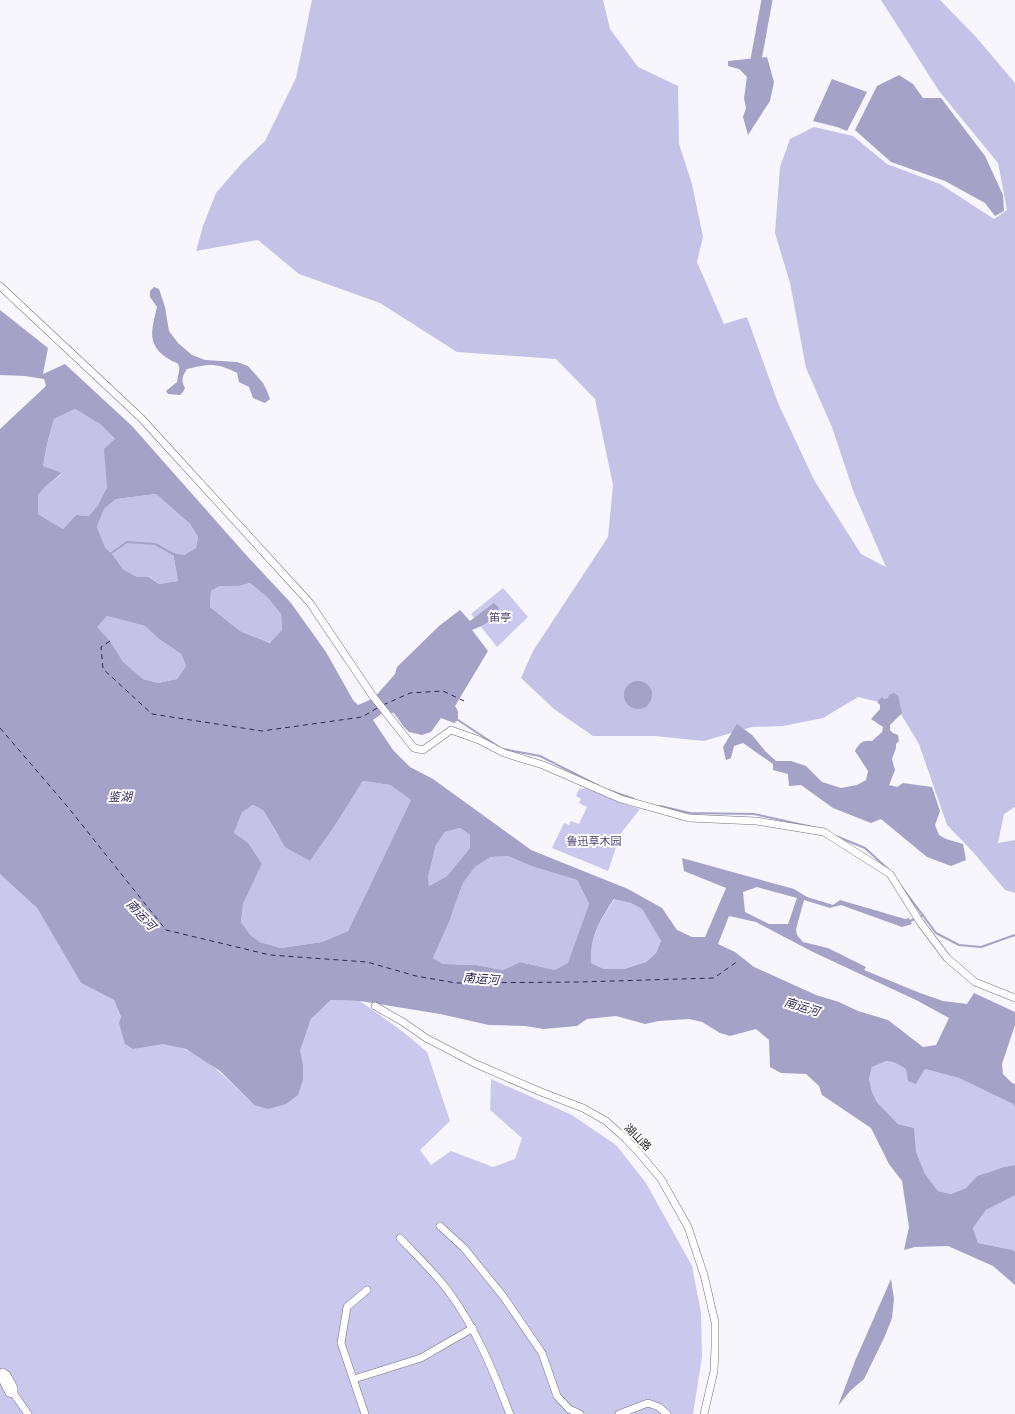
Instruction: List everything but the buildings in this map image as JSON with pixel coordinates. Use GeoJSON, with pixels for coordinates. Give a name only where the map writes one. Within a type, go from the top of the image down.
{"type":"FeatureCollection","features":[{"type":"Feature","properties":{"kind":"street"},"geometry":{"type":"LineString","coordinates":[[0,286],[141,418],[295,587],[310,604],[386,714],[414,748],[423,750],[451,730],[479,740],[504,753],[543,765],[620,799],[689,818],[756,821],[824,832],[890,874],[918,919],[947,958],[974,982],[1015,998]]}},
{"type":"Feature","properties":{"kind":"street","name":"湖山路"},"geometry":{"type":"LineString","coordinates":[[375,1006],[403,1022],[426,1038],[476,1064],[583,1108],[606,1121],[626,1139],[661,1179],[688,1227],[704,1275],[715,1322],[714,1371],[704,1414]]}},
{"type":"Feature","properties":{"kind":"street"},"geometry":{"type":"LineString","coordinates":[[440,1226],[464,1248],[503,1296],[542,1353],[557,1396],[569,1409],[580,1414]]}},
{"type":"Feature","properties":{"kind":"street"},"geometry":{"type":"LineString","coordinates":[[400,1238],[449,1292],[473,1328],[492,1367],[510,1414]]}},
{"type":"Feature","properties":{"kind":"street"},"geometry":{"type":"LineString","coordinates":[[365,1414],[341,1343],[347,1308],[367,1290]]}},
{"type":"Feature","properties":{"kind":"street"},"geometry":{"type":"LineString","coordinates":[[354,1379],[421,1358],[473,1328]]}},
{"type":"Feature","properties":{"kind":"street"},"geometry":{"type":"LineString","coordinates":[[2,1369],[14,1388],[14,1394],[28,1414]]}},
{"type":"Feature","properties":{"kind":"street"},"geometry":{"type":"LineString","coordinates":[[619,1414],[648,1403],[659,1407],[667,1414]]}},
{"type":"Feature","properties":{"kind":"green space","name":"笛亭"},"geometry":{"type":"Polygon","coordinates":[[[503,588],[528,617],[497,647],[471,614],[503,588]]]}},
{"type":"Feature","properties":{"kind":"green space","name":"鲁迅草木园"},"geometry":{"type":"Polygon","coordinates":[[[586,788],[621,803],[640,809],[621,833],[608,871],[552,848],[564,823],[569,825],[571,821],[579,824],[587,807],[579,803],[581,799],[576,796],[579,789],[586,788]]]}},
{"type":"Feature","properties":{"kind":"green space"},"geometry":{"type":"Polygon","coordinates":[[[0,874],[37,908],[81,983],[114,1000],[133,1049],[164,1044],[178,1047],[190,1052],[214,1067],[254,1105],[300,1051],[311,1019],[331,1000],[360,1001],[402,1031],[427,1052],[450,1121],[420,1150],[431,1165],[451,1151],[493,1167],[515,1159],[522,1138],[490,1110],[491,1079],[572,1115],[616,1145],[646,1183],[692,1266],[701,1313],[702,1357],[693,1414],[0,1414],[0,874]]]}},
{"type":"Feature","properties":{"kind":"green space"},"geometry":{"type":"Polygon","coordinates":[[[615,899],[631,903],[642,909],[661,941],[656,953],[646,962],[624,969],[604,969],[591,963],[592,945],[594,936],[601,921],[615,899]]]}},
{"type":"Feature","properties":{"kind":"green space"},"geometry":{"type":"Polygon","coordinates":[[[891,1061],[906,1069],[916,1084],[925,1069],[959,1078],[1013,1104],[1015,1108],[1015,1165],[977,1176],[966,1188],[951,1194],[938,1191],[925,1174],[915,1151],[914,1128],[898,1124],[877,1102],[872,1092],[869,1079],[872,1067],[882,1062],[891,1061]]]}},
{"type":"Feature","properties":{"kind":"green space"},"geometry":{"type":"Polygon","coordinates":[[[1012,1195],[1015,1195],[1015,1252],[1013,1250],[978,1243],[973,1228],[986,1210],[1012,1195]]]}},
{"type":"Feature","properties":{"kind":"shaded area"},"geometry":{"type":"Polygon","coordinates":[[[312,0],[603,0],[610,29],[638,67],[678,86],[679,144],[692,184],[703,237],[697,262],[724,324],[747,317],[778,403],[814,480],[861,554],[886,567],[854,493],[832,427],[806,368],[790,283],[775,233],[780,167],[790,139],[814,127],[853,136],[887,164],[940,184],[994,219],[1007,210],[998,163],[939,91],[881,0],[940,0],[976,37],[1015,83],[1015,807],[1004,814],[998,843],[1015,840],[1015,893],[1005,890],[973,852],[947,825],[919,744],[896,706],[858,697],[823,718],[783,726],[752,727],[704,741],[655,736],[593,736],[554,709],[521,678],[533,651],[608,537],[613,485],[595,399],[556,359],[457,352],[380,303],[299,274],[258,240],[196,251],[203,226],[216,193],[242,163],[265,141],[296,78],[312,0]]]}},
{"type":"Feature","properties":{"kind":"shaded area"},"geometry":{"type":"Polygon","coordinates":[[[75,409],[100,424],[115,439],[107,476],[107,487],[98,505],[89,516],[76,515],[63,529],[38,514],[38,495],[46,486],[62,474],[43,466],[54,419],[75,409]]]}},
{"type":"Feature","properties":{"kind":"shaded area"},"geometry":{"type":"Polygon","coordinates":[[[156,494],[190,524],[198,537],[196,548],[184,555],[173,554],[178,581],[159,584],[150,577],[137,577],[123,569],[105,547],[97,527],[104,509],[116,499],[156,494]]]}},
{"type":"Feature","properties":{"kind":"shaded area"},"geometry":{"type":"Polygon","coordinates":[[[250,583],[268,598],[281,614],[282,630],[271,643],[240,631],[210,607],[211,591],[220,586],[239,586],[250,583]]]}},
{"type":"Feature","properties":{"kind":"shaded area"},"geometry":{"type":"Polygon","coordinates":[[[107,616],[145,626],[159,639],[181,654],[186,666],[177,679],[158,683],[143,679],[123,663],[110,641],[96,627],[107,616]]]}},
{"type":"Feature","properties":{"kind":"shaded area"},"geometry":{"type":"Polygon","coordinates":[[[363,781],[390,785],[411,800],[348,931],[322,942],[281,948],[260,942],[250,936],[241,922],[243,904],[262,864],[234,833],[242,811],[253,805],[263,810],[278,836],[310,861],[334,827],[363,781]]]}},
{"type":"Feature","properties":{"kind":"shaded area"},"geometry":{"type":"Polygon","coordinates":[[[460,828],[470,835],[470,848],[447,876],[429,886],[428,877],[436,845],[445,832],[460,828]]]}},
{"type":"Feature","properties":{"kind":"shaded area"},"geometry":{"type":"Polygon","coordinates":[[[508,856],[531,866],[577,880],[589,904],[569,963],[555,970],[520,962],[503,970],[476,965],[443,964],[433,958],[449,922],[463,883],[475,867],[491,857],[508,856]]]}},
{"type":"Feature","properties":{"kind":"water"},"geometry":{"type":"Polygon","coordinates":[[[767,57],[774,82],[770,101],[748,135],[743,117],[746,108],[744,98],[747,77],[739,69],[728,66],[728,61],[767,57]]]}},
{"type":"Feature","properties":{"kind":"water"},"geometry":{"type":"Polygon","coordinates":[[[899,75],[913,84],[923,98],[941,98],[985,156],[1003,195],[1004,211],[995,216],[985,203],[945,181],[891,162],[855,130],[877,86],[899,75]]]}},
{"type":"Feature","properties":{"kind":"water"},"geometry":{"type":"Polygon","coordinates":[[[832,79],[867,92],[847,131],[813,121],[832,79]]]}},
{"type":"Feature","properties":{"kind":"water"},"geometry":{"type":"Polygon","coordinates":[[[154,287],[159,289],[165,307],[169,331],[178,343],[192,355],[205,360],[237,362],[248,366],[263,383],[270,399],[265,403],[253,398],[249,387],[239,382],[237,373],[230,369],[212,365],[187,369],[183,378],[185,388],[183,392],[180,395],[168,394],[166,391],[177,382],[179,366],[158,350],[152,338],[153,324],[157,307],[150,297],[150,291],[154,287]]]}},
{"type":"Feature","properties":{"kind":"water","name":"鉴湖"},"geometry":{"type":"Polygon","coordinates":[[[0,310],[48,348],[43,374],[65,364],[132,426],[247,556],[291,603],[326,652],[353,700],[358,705],[374,698],[395,674],[397,667],[439,626],[460,610],[470,621],[494,603],[499,608],[491,620],[472,630],[488,651],[455,706],[458,711],[458,720],[454,723],[441,718],[431,732],[422,735],[409,732],[394,713],[384,712],[373,720],[393,750],[410,767],[433,779],[531,850],[628,889],[662,908],[677,930],[692,937],[705,937],[726,888],[684,871],[682,858],[794,889],[807,897],[833,905],[840,900],[905,919],[909,918],[912,924],[902,927],[841,905],[830,908],[804,900],[796,929],[797,935],[803,942],[828,948],[866,967],[864,970],[920,993],[943,1001],[967,1004],[974,993],[1015,1012],[1015,1025],[1002,1064],[1003,1074],[1015,1084],[1015,1108],[1013,1104],[959,1078],[925,1069],[916,1084],[908,1081],[906,1069],[890,1061],[883,1062],[872,1067],[869,1079],[872,1092],[877,1102],[898,1124],[914,1128],[916,1152],[925,1174],[938,1191],[951,1194],[966,1188],[977,1176],[1015,1165],[1015,1195],[986,1210],[973,1228],[978,1243],[1013,1250],[1015,1252],[1015,1285],[993,1266],[948,1246],[915,1247],[904,1250],[909,1227],[902,1181],[889,1164],[871,1128],[822,1095],[819,1086],[806,1074],[781,1073],[770,1067],[769,1040],[756,1029],[730,1036],[720,1033],[702,1022],[689,1019],[659,1021],[645,1024],[616,1016],[587,1019],[577,1026],[544,1029],[525,1026],[489,1025],[440,1014],[360,1001],[331,1000],[311,1019],[300,1051],[303,1065],[303,1080],[298,1095],[286,1104],[268,1109],[254,1105],[220,1071],[186,1049],[163,1044],[133,1049],[125,1044],[119,1023],[121,1017],[114,1000],[81,983],[37,908],[0,874],[0,429],[46,386],[44,379],[25,376],[0,375],[0,310]],[[75,409],[54,419],[43,466],[62,473],[46,486],[38,495],[38,514],[63,529],[76,515],[89,516],[98,505],[107,487],[104,449],[115,439],[100,424],[75,409]],[[156,494],[116,499],[104,509],[97,527],[105,547],[123,569],[137,577],[149,577],[159,584],[178,581],[173,553],[184,555],[196,548],[198,537],[190,524],[156,494]],[[250,583],[239,586],[220,586],[211,591],[210,607],[240,631],[270,643],[282,630],[281,614],[268,598],[250,583]],[[107,616],[97,627],[110,641],[123,662],[143,679],[158,683],[177,679],[186,666],[181,654],[159,639],[145,626],[107,616]],[[363,781],[334,827],[310,861],[285,847],[263,810],[253,805],[242,812],[234,833],[248,843],[262,864],[243,904],[241,922],[250,935],[260,942],[281,948],[322,942],[348,931],[411,800],[390,785],[363,781]],[[460,828],[445,832],[436,845],[428,877],[429,886],[447,876],[470,848],[470,835],[460,828]],[[508,856],[491,857],[475,867],[463,883],[449,922],[433,958],[443,964],[476,965],[503,970],[520,962],[555,970],[568,963],[589,904],[577,880],[531,866],[508,856]],[[757,887],[743,892],[745,912],[769,924],[788,924],[797,898],[757,887]],[[614,899],[604,914],[592,945],[591,963],[604,969],[624,969],[646,962],[656,953],[661,941],[642,909],[631,903],[614,899]],[[729,916],[718,944],[735,952],[754,967],[816,995],[839,1002],[858,1011],[888,1020],[923,1047],[936,1045],[949,1018],[918,1001],[813,952],[756,922],[729,916]]]}},
{"type":"Feature","properties":{"kind":"water"},"geometry":{"type":"Polygon","coordinates":[[[638,681],[648,685],[652,695],[648,705],[638,709],[628,705],[624,695],[628,685],[638,681]]]}},
{"type":"Feature","properties":{"kind":"water"},"geometry":{"type":"Polygon","coordinates":[[[894,693],[898,696],[902,713],[890,725],[890,730],[898,735],[899,741],[896,744],[892,759],[895,770],[889,785],[897,787],[903,783],[932,787],[940,811],[935,825],[939,835],[946,839],[963,844],[966,860],[951,866],[927,857],[881,819],[871,823],[833,808],[801,785],[789,786],[788,774],[773,770],[773,764],[743,743],[734,746],[731,758],[726,760],[723,747],[737,724],[752,735],[766,752],[776,761],[791,761],[806,766],[822,782],[841,788],[857,785],[866,780],[868,771],[855,751],[862,743],[872,741],[882,732],[883,727],[871,719],[880,709],[880,705],[877,702],[882,697],[884,699],[888,698],[889,695],[894,693]]]}},
{"type":"Feature","properties":{"kind":"water"},"geometry":{"type":"Polygon","coordinates":[[[891,1279],[894,1299],[892,1318],[885,1336],[864,1379],[850,1391],[838,1406],[855,1361],[891,1279]]]}},
{"type":"Feature","properties":{"kind":"waterway"},"geometry":{"type":"LineString","coordinates":[[756,72],[755,65],[767,0]]}},
{"type":"Feature","properties":{"kind":"waterway"},"geometry":{"type":"LineString","coordinates":[[110,554],[127,542],[155,544],[175,555]]}},
{"type":"Feature","properties":{"kind":"waterway"},"geometry":{"type":"LineString","coordinates":[[458,720],[499,747]]}},
{"type":"Feature","properties":{"kind":"waterway"},"geometry":{"type":"LineString","coordinates":[[503,749],[540,756],[599,786]]}},
{"type":"Feature","properties":{"kind":"waterway"},"geometry":{"type":"LineString","coordinates":[[608,790],[634,799]]}},
{"type":"Feature","properties":{"kind":"waterway"},"geometry":{"type":"LineString","coordinates":[[660,806],[690,813],[754,814],[817,828]]}},
{"type":"Feature","properties":{"kind":"waterway"},"geometry":{"type":"LineString","coordinates":[[836,836],[865,848],[889,870]]}},
{"type":"Feature","properties":{"kind":"waterway"},"geometry":{"type":"LineString","coordinates":[[901,886],[936,933],[959,945],[981,947],[1015,935]]}},
{"type":"Feature","properties":{"kind":"waterway"},"geometry":{"type":"LineString","coordinates":[[908,922],[923,915]]}},
{"type":"Feature","properties":{"kind":"ferry route"},"geometry":{"type":"LineString","coordinates":[[110,641],[101,647],[103,669],[152,714],[262,731],[362,717],[379,707]]}},
{"type":"Feature","properties":{"kind":"ferry route"},"geometry":{"type":"LineString","coordinates":[[383,705],[410,693],[443,691],[464,701]]}},
{"type":"Feature","properties":{"kind":"ferry route"},"geometry":{"type":"LineString","coordinates":[[0,728],[67,806],[166,930],[270,955],[367,962],[416,976],[456,983],[579,982],[714,978],[738,961]]}},
{"type":"Feature","properties":{"kind":"water label","name":"南运河"},"geometry":{"type":"Point","coordinates":[141,915]}},
{"type":"Feature","properties":{"kind":"water label","name":"南运河"},"geometry":{"type":"Point","coordinates":[481,979]}},
{"type":"Feature","properties":{"kind":"water label","name":"南运河"},"geometry":{"type":"Point","coordinates":[802,1007]}}]}
